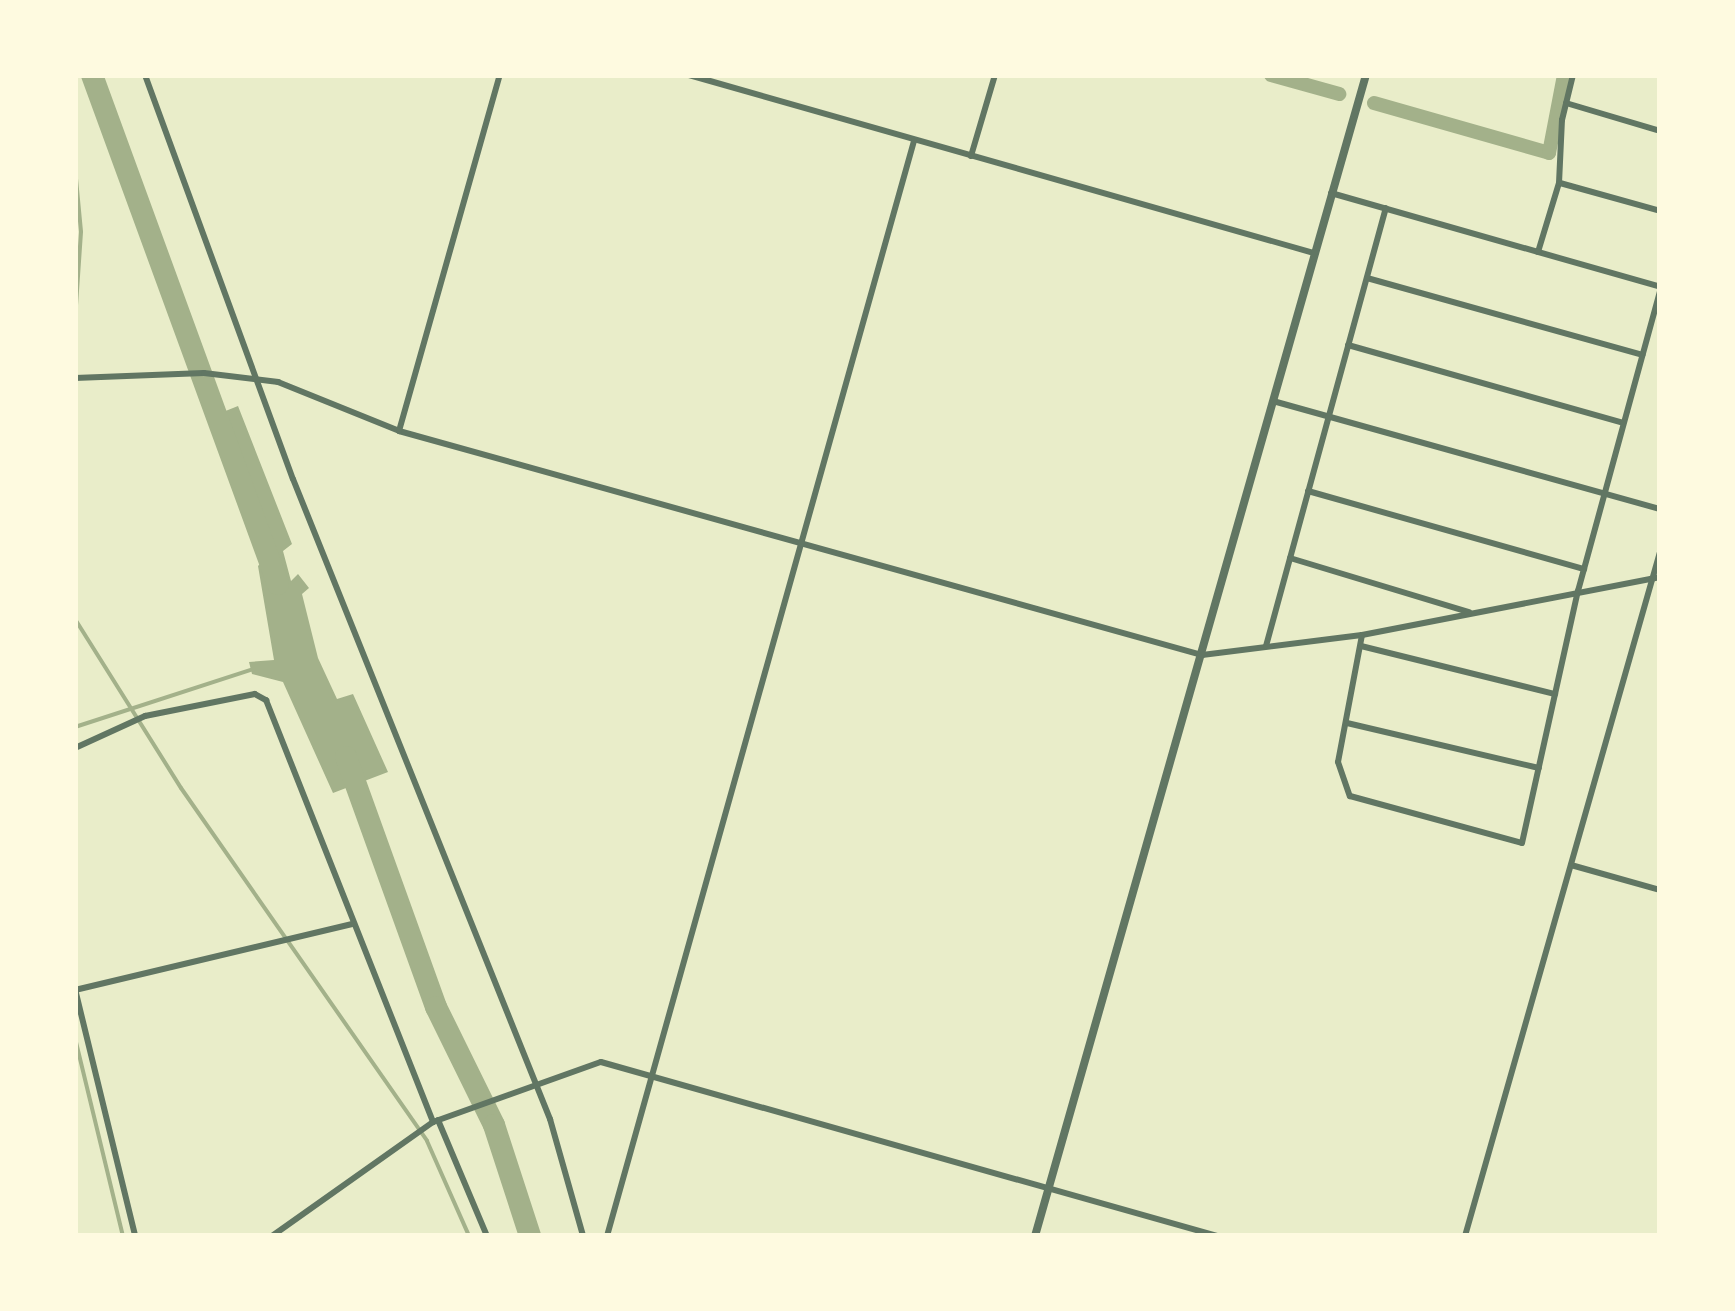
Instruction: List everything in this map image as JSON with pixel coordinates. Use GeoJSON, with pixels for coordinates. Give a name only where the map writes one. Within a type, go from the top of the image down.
{"type":"FeatureCollection","features":[{"type":"Feature","properties":{"kind":"street"},"geometry":{"type":"LineString","coordinates":[[146,75],[257,377],[534,1082],[583,1236]]}},
{"type":"Feature","properties":{"kind":"street"},"geometry":{"type":"LineString","coordinates":[[399,431],[500,75]]}},
{"type":"Feature","properties":{"kind":"street"},"geometry":{"type":"LineString","coordinates":[[689,75],[1314,252]]}},
{"type":"Feature","properties":{"kind":"street"},"geometry":{"type":"LineString","coordinates":[[970,156],[995,75]]}},
{"type":"Feature","properties":{"kind":"street"},"geometry":{"type":"LineString","coordinates":[[1035,1236],[1366,75]]}},
{"type":"Feature","properties":{"kind":"street"},"geometry":{"type":"LineString","coordinates":[[1538,252],[1560,183],[1566,103],[1573,75]]}},
{"type":"Feature","properties":{"kind":"street"},"geometry":{"type":"LineString","coordinates":[[1566,103],[1660,131]]}},
{"type":"Feature","properties":{"kind":"street"},"geometry":{"type":"LineString","coordinates":[[607,1236],[914,141]]}},
{"type":"Feature","properties":{"kind":"street"},"geometry":{"type":"LineString","coordinates":[[1560,183],[1660,211]]}},
{"type":"Feature","properties":{"kind":"street"},"geometry":{"type":"LineString","coordinates":[[1332,194],[1660,289],[1578,591],[1522,843],[1358,802],[1338,762],[1362,635]]}},
{"type":"Feature","properties":{"kind":"street"},"geometry":{"type":"LineString","coordinates":[[1266,646],[1386,208]]}},
{"type":"Feature","properties":{"kind":"street"},"geometry":{"type":"LineString","coordinates":[[1367,278],[1642,355]]}},
{"type":"Feature","properties":{"kind":"street"},"geometry":{"type":"LineString","coordinates":[[1348,345],[1623,422]]}},
{"type":"Feature","properties":{"kind":"street"},"geometry":{"type":"LineString","coordinates":[[75,378],[158,374],[257,377],[399,431],[800,547],[1202,655],[1362,635],[1656,576]]}},
{"type":"Feature","properties":{"kind":"street"},"geometry":{"type":"LineString","coordinates":[[1273,401],[1660,509]]}},
{"type":"Feature","properties":{"kind":"street"},"geometry":{"type":"LineString","coordinates":[[1308,491],[1584,569]]}},
{"type":"Feature","properties":{"kind":"street"},"geometry":{"type":"LineString","coordinates":[[1465,1236],[1660,552]]}},
{"type":"Feature","properties":{"kind":"street"},"geometry":{"type":"LineString","coordinates":[[1290,558],[1470,612]]}},
{"type":"Feature","properties":{"kind":"street"},"geometry":{"type":"LineString","coordinates":[[1361,646],[1555,694]]}},
{"type":"Feature","properties":{"kind":"street"},"geometry":{"type":"LineString","coordinates":[[75,748],[145,716],[255,694],[266,700],[433,1123],[487,1236]]}},
{"type":"Feature","properties":{"kind":"street"},"geometry":{"type":"LineString","coordinates":[[1347,723],[1539,768]]}},
{"type":"Feature","properties":{"kind":"street"},"geometry":{"type":"LineString","coordinates":[[1571,865],[1660,890]]}},
{"type":"Feature","properties":{"kind":"street"},"geometry":{"type":"LineString","coordinates":[[135,1236],[75,989],[353,924]]}},
{"type":"Feature","properties":{"kind":"street"},"geometry":{"type":"LineString","coordinates":[[272,1236],[433,1123],[534,1082],[602,1062],[1217,1236]]}},
{"type":"Feature","properties":{"kind":"shaded area"},"geometry":{"type":"Polygon","coordinates":[[[238,406],[292,544],[283,551],[291,581],[298,574],[309,588],[302,594],[318,658],[337,699],[353,694],[388,772],[333,793],[283,682],[252,674],[249,662],[274,660],[258,566],[271,552],[223,412],[238,406]]]}},
{"type":"Feature","properties":{"kind":"waterway"},"geometry":{"type":"LineString","coordinates":[[92,75],[278,584]]}},
{"type":"Feature","properties":{"kind":"waterway"},"geometry":{"type":"LineString","coordinates":[[1271,75],[1339,94]]}},
{"type":"Feature","properties":{"kind":"waterway"},"geometry":{"type":"LineString","coordinates":[[1374,103],[1549,153],[1564,75]]}},
{"type":"Feature","properties":{"kind":"waterway"},"geometry":{"type":"LineString","coordinates":[[75,168],[81,232],[75,319]]}},
{"type":"Feature","properties":{"kind":"waterway"},"geometry":{"type":"LineString","coordinates":[[75,619],[181,788],[427,1141],[469,1236]]}},
{"type":"Feature","properties":{"kind":"waterway"},"geometry":{"type":"LineString","coordinates":[[75,727],[254,669]]}},
{"type":"Feature","properties":{"kind":"waterway"},"geometry":{"type":"LineString","coordinates":[[346,757],[436,1007],[494,1125],[530,1236]]}},
{"type":"Feature","properties":{"kind":"waterway"},"geometry":{"type":"LineString","coordinates":[[75,1038],[123,1236]]}}]}
